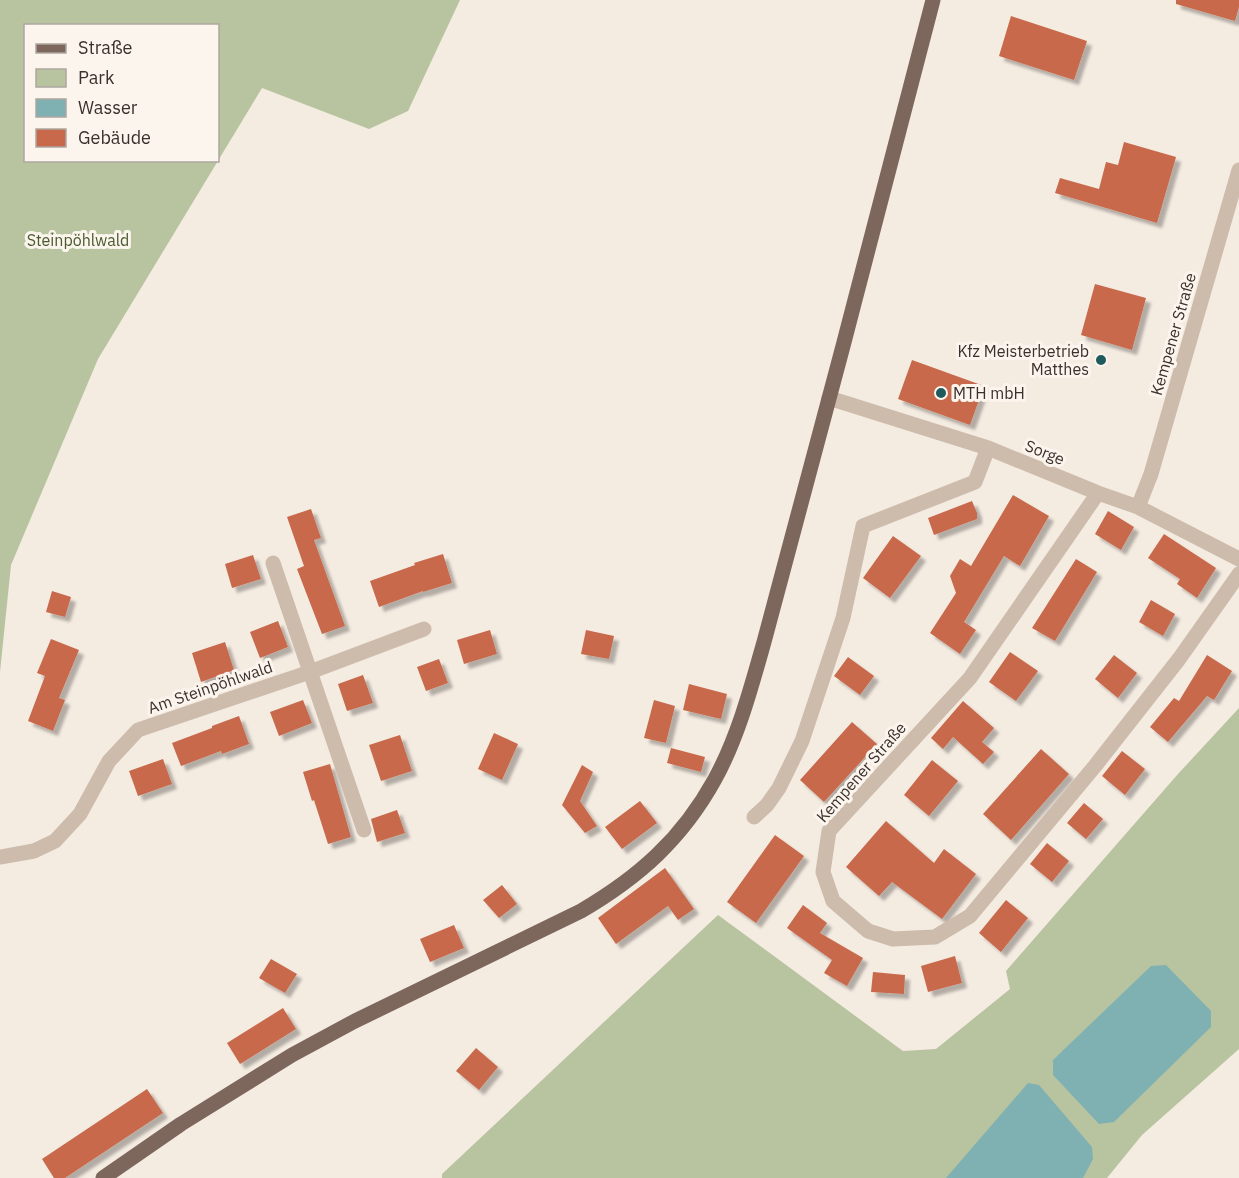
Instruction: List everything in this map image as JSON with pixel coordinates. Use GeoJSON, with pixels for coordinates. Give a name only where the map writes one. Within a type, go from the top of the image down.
{"type":"FeatureCollection","features":[{"type":"Feature","properties":{"kind":"main road"},"geometry":{"type":"LineString","coordinates":[[103,1178],[181,1124],[292,1055],[355,1021],[580,911],[610,893],[639,872],[677,836],[697,808],[715,780],[729,750],[759,661],[933,0]]}},
{"type":"Feature","properties":{"kind":"street","name":"Kempener Straße"},"geometry":{"type":"LineString","coordinates":[[1138,507],[1151,474],[1239,170]]}},
{"type":"Feature","properties":{"kind":"street","name":"Sorge"},"geometry":{"type":"LineString","coordinates":[[829,398],[988,448],[1138,507],[1239,559]]}},
{"type":"Feature","properties":{"kind":"street"},"geometry":{"type":"LineString","coordinates":[[754,817],[767,805],[779,788],[802,741],[843,618],[863,526],[975,482],[988,448]]}},
{"type":"Feature","properties":{"kind":"street","name":"Kempener Straße"},"geometry":{"type":"LineString","coordinates":[[1098,493],[970,678],[829,831],[823,872],[833,901],[868,931],[893,939],[935,937],[970,916],[1095,766],[1179,659],[1239,574]]}},
{"type":"Feature","properties":{"kind":"street"},"geometry":{"type":"LineString","coordinates":[[273,563],[364,830]]}},
{"type":"Feature","properties":{"kind":"street","name":"Am Steinpöhlwald"},"geometry":{"type":"LineString","coordinates":[[0,857],[34,851],[55,841],[80,814],[109,761],[138,730],[310,672],[424,629]]}},
{"type":"Feature","properties":{"kind":"green space","name":"Steinpöhlwald"},"geometry":{"type":"Polygon","coordinates":[[[0,0],[460,0],[408,111],[369,129],[262,88],[219,159],[219,24],[24,24],[24,162],[217,162],[98,359],[11,565],[0,672],[0,0]]]}},
{"type":"Feature","properties":{"kind":"green space"},"geometry":{"type":"Polygon","coordinates":[[[1239,708],[1239,1049],[1142,1135],[1107,1178],[442,1178],[442,1174],[718,915],[903,1051],[936,1049],[1010,989],[1006,971],[1178,774],[1239,708]]]}},
{"type":"Feature","properties":{"kind":"water"},"geometry":{"type":"Polygon","coordinates":[[[1166,965],[1211,1011],[1211,1027],[1114,1122],[1099,1124],[1053,1075],[1053,1060],[1151,966],[1166,965]]]}},
{"type":"Feature","properties":{"kind":"water"},"geometry":{"type":"Polygon","coordinates":[[[1028,1083],[1039,1085],[1092,1147],[1093,1159],[1083,1178],[946,1178],[1028,1083]]]}},
{"type":"Feature","properties":{"kind":"building"},"geometry":{"type":"Polygon","coordinates":[[[1176,0],[1239,0],[1239,7],[1235,21],[1176,4],[1176,0]]]}},
{"type":"Feature","properties":{"kind":"building"},"geometry":{"type":"Polygon","coordinates":[[[1011,16],[1087,41],[1074,80],[999,56],[1011,16]]]}},
{"type":"Feature","properties":{"kind":"building"},"geometry":{"type":"Polygon","coordinates":[[[1124,142],[1176,157],[1157,223],[1055,193],[1060,178],[1099,189],[1106,162],[1118,165],[1124,142]]]}},
{"type":"Feature","properties":{"kind":"building"},"geometry":{"type":"Polygon","coordinates":[[[1095,284],[1146,298],[1132,350],[1081,335],[1095,284]]]}},
{"type":"Feature","properties":{"kind":"building","name":"MTH mbH"},"geometry":{"type":"Polygon","coordinates":[[[912,360],[984,386],[970,425],[898,399],[912,360]]]}},
{"type":"Feature","properties":{"kind":"building"},"geometry":{"type":"Polygon","coordinates":[[[1013,495],[1049,516],[1020,566],[1004,556],[964,622],[976,630],[960,654],[930,633],[956,593],[950,576],[960,559],[971,566],[1013,495]]]}},
{"type":"Feature","properties":{"kind":"building"},"geometry":{"type":"Polygon","coordinates":[[[972,501],[977,519],[934,535],[928,518],[972,501]]]}},
{"type":"Feature","properties":{"kind":"building"},"geometry":{"type":"Polygon","coordinates":[[[311,509],[321,538],[314,540],[345,626],[322,634],[297,569],[304,566],[287,517],[311,509]]]}},
{"type":"Feature","properties":{"kind":"building"},"geometry":{"type":"Polygon","coordinates":[[[1108,511],[1134,527],[1121,550],[1095,534],[1108,511]]]}},
{"type":"Feature","properties":{"kind":"building"},"geometry":{"type":"Polygon","coordinates":[[[1164,534],[1216,568],[1197,598],[1177,584],[1180,579],[1148,558],[1164,534]]]}},
{"type":"Feature","properties":{"kind":"building"},"geometry":{"type":"Polygon","coordinates":[[[893,536],[921,556],[890,598],[863,578],[893,536]]]}},
{"type":"Feature","properties":{"kind":"building"},"geometry":{"type":"Polygon","coordinates":[[[443,554],[452,583],[379,607],[370,581],[443,554]]]}},
{"type":"Feature","properties":{"kind":"building"},"geometry":{"type":"Polygon","coordinates":[[[253,555],[261,579],[232,588],[225,564],[253,555]]]}},
{"type":"Feature","properties":{"kind":"building"},"geometry":{"type":"Polygon","coordinates":[[[1076,559],[1097,572],[1055,641],[1032,628],[1076,559]]]}},
{"type":"Feature","properties":{"kind":"building"},"geometry":{"type":"Polygon","coordinates":[[[52,591],[71,597],[65,617],[46,612],[52,591]]]}},
{"type":"Feature","properties":{"kind":"building"},"geometry":{"type":"Polygon","coordinates":[[[1151,600],[1175,614],[1163,636],[1139,622],[1151,600]]]}},
{"type":"Feature","properties":{"kind":"building"},"geometry":{"type":"Polygon","coordinates":[[[278,621],[288,647],[260,658],[250,632],[278,621]]]}},
{"type":"Feature","properties":{"kind":"building"},"geometry":{"type":"Polygon","coordinates":[[[490,630],[497,654],[464,664],[457,640],[490,630]]]}},
{"type":"Feature","properties":{"kind":"building"},"geometry":{"type":"Polygon","coordinates":[[[586,630],[614,636],[609,659],[581,654],[586,630]]]}},
{"type":"Feature","properties":{"kind":"building"},"geometry":{"type":"Polygon","coordinates":[[[51,639],[79,650],[59,698],[65,700],[53,731],[28,721],[45,676],[37,673],[51,639]]]}},
{"type":"Feature","properties":{"kind":"building"},"geometry":{"type":"Polygon","coordinates":[[[225,642],[234,670],[201,682],[192,653],[225,642]]]}},
{"type":"Feature","properties":{"kind":"building"},"geometry":{"type":"Polygon","coordinates":[[[1010,652],[1038,671],[1016,701],[989,682],[1010,652]]]}},
{"type":"Feature","properties":{"kind":"building"},"geometry":{"type":"Polygon","coordinates":[[[1114,655],[1137,673],[1118,698],[1095,679],[1114,655]]]}},
{"type":"Feature","properties":{"kind":"building"},"geometry":{"type":"Polygon","coordinates":[[[1207,655],[1232,671],[1214,700],[1207,696],[1168,742],[1150,727],[1174,698],[1179,701],[1207,655]]]}},
{"type":"Feature","properties":{"kind":"building"},"geometry":{"type":"Polygon","coordinates":[[[848,657],[874,676],[860,695],[834,676],[848,657]]]}},
{"type":"Feature","properties":{"kind":"building"},"geometry":{"type":"Polygon","coordinates":[[[439,659],[448,683],[426,691],[417,667],[439,659]]]}},
{"type":"Feature","properties":{"kind":"building"},"geometry":{"type":"Polygon","coordinates":[[[363,675],[373,703],[347,711],[338,684],[363,675]]]}},
{"type":"Feature","properties":{"kind":"building"},"geometry":{"type":"Polygon","coordinates":[[[689,684],[727,694],[721,719],[683,710],[689,684]]]}},
{"type":"Feature","properties":{"kind":"building"},"geometry":{"type":"Polygon","coordinates":[[[303,700],[312,723],[279,736],[270,712],[303,700]]]}},
{"type":"Feature","properties":{"kind":"building"},"geometry":{"type":"Polygon","coordinates":[[[654,700],[675,706],[666,743],[644,738],[654,700]]]}},
{"type":"Feature","properties":{"kind":"building"},"geometry":{"type":"Polygon","coordinates":[[[963,701],[994,728],[982,742],[994,752],[983,764],[953,737],[943,749],[931,738],[963,701]]]}},
{"type":"Feature","properties":{"kind":"building"},"geometry":{"type":"Polygon","coordinates":[[[239,716],[249,744],[222,754],[221,751],[181,766],[172,743],[239,716]]]}},
{"type":"Feature","properties":{"kind":"building"},"geometry":{"type":"Polygon","coordinates":[[[852,722],[877,744],[824,802],[800,780],[852,722]]]}},
{"type":"Feature","properties":{"kind":"building"},"geometry":{"type":"Polygon","coordinates":[[[494,733],[518,744],[502,780],[478,769],[494,733]]]}},
{"type":"Feature","properties":{"kind":"building"},"geometry":{"type":"Polygon","coordinates":[[[400,735],[412,771],[381,781],[369,745],[400,735]]]}},
{"type":"Feature","properties":{"kind":"building"},"geometry":{"type":"Polygon","coordinates":[[[671,748],[705,757],[701,772],[667,763],[671,748]]]}},
{"type":"Feature","properties":{"kind":"building"},"geometry":{"type":"Polygon","coordinates":[[[1041,749],[1069,774],[1011,840],[983,814],[1041,749]]]}},
{"type":"Feature","properties":{"kind":"building"},"geometry":{"type":"Polygon","coordinates":[[[1122,751],[1145,769],[1125,795],[1102,776],[1122,751]]]}},
{"type":"Feature","properties":{"kind":"building"},"geometry":{"type":"Polygon","coordinates":[[[163,759],[172,784],[138,796],[129,771],[163,759]]]}},
{"type":"Feature","properties":{"kind":"building"},"geometry":{"type":"Polygon","coordinates":[[[932,760],[958,781],[929,816],[904,795],[932,760]]]}},
{"type":"Feature","properties":{"kind":"building"},"geometry":{"type":"Polygon","coordinates":[[[330,764],[351,837],[328,844],[303,772],[330,764]]]}},
{"type":"Feature","properties":{"kind":"building"},"geometry":{"type":"Polygon","coordinates":[[[582,765],[593,772],[580,801],[597,826],[585,833],[562,805],[582,765]]]}},
{"type":"Feature","properties":{"kind":"building"},"geometry":{"type":"Polygon","coordinates":[[[640,801],[657,823],[622,849],[605,827],[640,801]]]}},
{"type":"Feature","properties":{"kind":"building"},"geometry":{"type":"Polygon","coordinates":[[[1084,803],[1103,819],[1086,839],[1067,823],[1084,803]]]}},
{"type":"Feature","properties":{"kind":"building"},"geometry":{"type":"Polygon","coordinates":[[[397,810],[405,833],[377,842],[371,819],[397,810]]]}},
{"type":"Feature","properties":{"kind":"building"},"geometry":{"type":"Polygon","coordinates":[[[886,821],[934,863],[944,849],[976,874],[942,919],[892,882],[879,896],[846,867],[886,821]]]}},
{"type":"Feature","properties":{"kind":"building"},"geometry":{"type":"Polygon","coordinates":[[[775,835],[804,856],[756,923],[727,902],[775,835]]]}},
{"type":"Feature","properties":{"kind":"building"},"geometry":{"type":"Polygon","coordinates":[[[1047,843],[1069,861],[1052,882],[1030,864],[1047,843]]]}},
{"type":"Feature","properties":{"kind":"building"},"geometry":{"type":"Polygon","coordinates":[[[665,868],[694,909],[678,920],[668,906],[616,944],[598,918],[665,868]]]}},
{"type":"Feature","properties":{"kind":"building"},"geometry":{"type":"Polygon","coordinates":[[[502,885],[517,904],[499,918],[483,900],[502,885]]]}},
{"type":"Feature","properties":{"kind":"building"},"geometry":{"type":"Polygon","coordinates":[[[1006,900],[1028,918],[1001,952],[979,933],[1006,900]]]}},
{"type":"Feature","properties":{"kind":"building"},"geometry":{"type":"Polygon","coordinates":[[[803,905],[827,923],[820,933],[863,958],[847,986],[824,973],[832,960],[787,928],[803,905]]]}},
{"type":"Feature","properties":{"kind":"building"},"geometry":{"type":"Polygon","coordinates":[[[454,925],[464,948],[430,962],[420,939],[454,925]]]}},
{"type":"Feature","properties":{"kind":"building"},"geometry":{"type":"Polygon","coordinates":[[[955,956],[962,983],[928,992],[921,966],[955,956]]]}},
{"type":"Feature","properties":{"kind":"building"},"geometry":{"type":"Polygon","coordinates":[[[271,959],[297,974],[285,993],[259,978],[271,959]]]}},
{"type":"Feature","properties":{"kind":"building"},"geometry":{"type":"Polygon","coordinates":[[[873,972],[905,975],[904,994],[871,992],[873,972]]]}},
{"type":"Feature","properties":{"kind":"building"},"geometry":{"type":"Polygon","coordinates":[[[283,1008],[296,1029],[240,1064],[227,1043],[283,1008]]]}},
{"type":"Feature","properties":{"kind":"building"},"geometry":{"type":"Polygon","coordinates":[[[476,1048],[498,1067],[479,1090],[456,1071],[476,1048]]]}},
{"type":"Feature","properties":{"kind":"building"},"geometry":{"type":"Polygon","coordinates":[[[147,1089],[163,1113],[65,1178],[54,1178],[42,1159],[147,1089]]]}},
{"type":"Feature","properties":{"kind":"place","name":"Kfz Meisterbetrieb Matthes"},"geometry":{"type":"Point","coordinates":[1101,360]}},
{"type":"Feature","properties":{"kind":"place","name":"MTH mbH"},"geometry":{"type":"Point","coordinates":[941,393]}}]}
